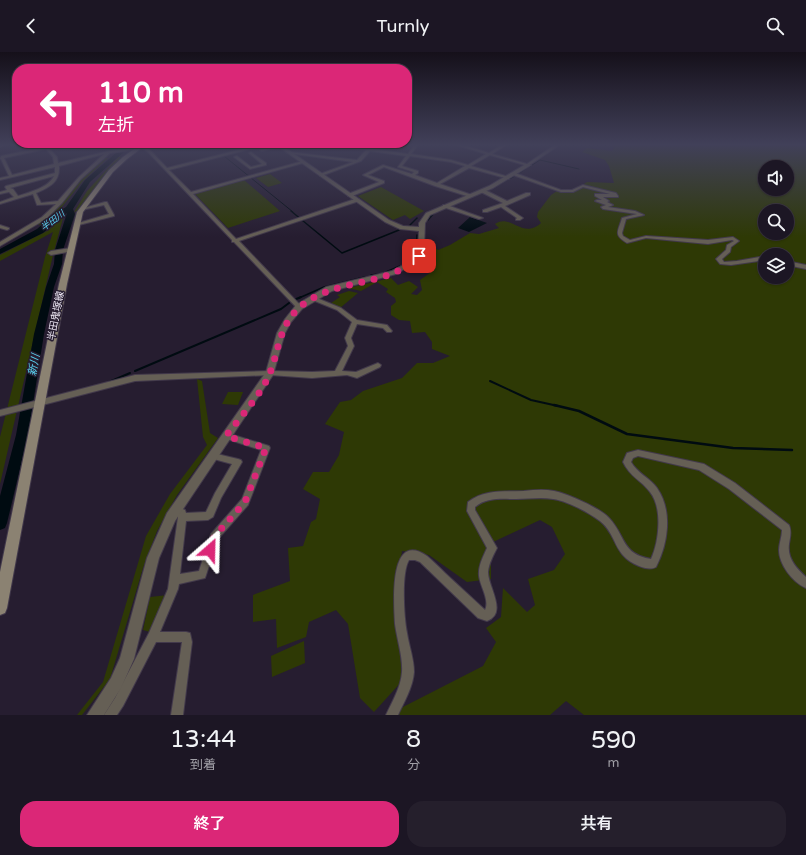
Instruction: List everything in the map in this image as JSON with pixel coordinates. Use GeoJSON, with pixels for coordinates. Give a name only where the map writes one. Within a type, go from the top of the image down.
{"type":"FeatureCollection","features":[{"type":"Feature","properties":{"kind":"main road","name":"半田鬼塚線"},"geometry":{"type":"LineString","coordinates":[[0,608],[38,403],[69,250],[82,209],[108,175]]}},
{"type":"Feature","properties":{"kind":"street"},"geometry":{"type":"LineString","coordinates":[[0,179],[15,175]]}},
{"type":"Feature","properties":{"kind":"street"},"geometry":{"type":"LineString","coordinates":[[17,198],[7,186],[53,175]]}},
{"type":"Feature","properties":{"kind":"street"},"geometry":{"type":"LineString","coordinates":[[0,203],[34,192],[52,183],[56,175]]}},
{"type":"Feature","properties":{"kind":"street"},"geometry":{"type":"LineString","coordinates":[[0,244],[44,218],[84,175]]}},
{"type":"Feature","properties":{"kind":"street"},"geometry":{"type":"LineString","coordinates":[[172,175],[299,308]]}},
{"type":"Feature","properties":{"kind":"street"},"geometry":{"type":"LineString","coordinates":[[190,194],[255,175]]}},
{"type":"Feature","properties":{"kind":"street"},"geometry":{"type":"LineString","coordinates":[[321,175],[398,227],[421,229]]}},
{"type":"Feature","properties":{"kind":"street"},"geometry":{"type":"LineString","coordinates":[[350,195],[383,182],[365,175]]}},
{"type":"Feature","properties":{"kind":"street"},"geometry":{"type":"LineString","coordinates":[[409,175],[470,196]]}},
{"type":"Feature","properties":{"kind":"street"},"geometry":{"type":"LineString","coordinates":[[436,185],[453,175]]}},
{"type":"Feature","properties":{"kind":"street"},"geometry":{"type":"LineString","coordinates":[[506,175],[561,191],[573,191],[583,186],[614,194],[616,196],[597,195],[607,201],[597,201],[611,205],[604,206],[605,208],[635,212],[642,216],[624,218],[620,233],[621,237],[626,241],[646,238],[708,242],[733,238],[737,241],[729,246],[728,251],[719,259],[722,263],[730,264],[739,261],[758,259]]}},
{"type":"Feature","properties":{"kind":"street"},"geometry":{"type":"LineString","coordinates":[[99,713],[116,684],[127,659],[153,558],[178,513],[213,456],[270,374],[282,333],[288,321],[299,308],[312,298],[329,289],[385,276],[405,267],[419,256],[421,248],[421,229],[425,217],[445,206],[483,191],[511,176]]}},
{"type":"Feature","properties":{"kind":"street"},"geometry":{"type":"LineString","coordinates":[[0,193],[11,190]]}},
{"type":"Feature","properties":{"kind":"street"},"geometry":{"type":"LineString","coordinates":[[483,191],[505,204],[521,218],[518,219]]}},
{"type":"Feature","properties":{"kind":"street"},"geometry":{"type":"LineString","coordinates":[[34,192],[39,204],[60,202]]}},
{"type":"Feature","properties":{"kind":"street"},"geometry":{"type":"LineString","coordinates":[[485,211],[528,194]]}},
{"type":"Feature","properties":{"kind":"street"},"geometry":{"type":"LineString","coordinates":[[234,241],[356,200]]}},
{"type":"Feature","properties":{"kind":"street"},"geometry":{"type":"LineString","coordinates":[[77,224],[112,215],[105,203],[82,209]]}},
{"type":"Feature","properties":{"kind":"street"},"geometry":{"type":"LineString","coordinates":[[445,206],[481,218]]}},
{"type":"Feature","properties":{"kind":"street"},"geometry":{"type":"LineString","coordinates":[[0,226],[7,229]]}},
{"type":"Feature","properties":{"kind":"street"},"geometry":{"type":"LineString","coordinates":[[51,254],[69,250]]}},
{"type":"Feature","properties":{"kind":"street"},"geometry":{"type":"LineString","coordinates":[[794,265],[806,268]]}},
{"type":"Feature","properties":{"kind":"street"},"geometry":{"type":"LineString","coordinates":[[312,298],[339,309],[355,322],[385,326],[389,331]]}},
{"type":"Feature","properties":{"kind":"street"},"geometry":{"type":"LineString","coordinates":[[338,373],[351,346],[348,338],[355,322]]}},
{"type":"Feature","properties":{"kind":"street"},"geometry":{"type":"LineString","coordinates":[[0,413],[135,378],[338,373],[357,376],[378,365]]}},
{"type":"Feature","properties":{"kind":"street"},"geometry":{"type":"LineString","coordinates":[[175,580],[202,575],[214,537],[245,502],[251,492],[255,473],[266,448],[226,436]]}},
{"type":"Feature","properties":{"kind":"street"},"geometry":{"type":"LineString","coordinates":[[392,715],[406,683],[408,672],[400,618],[402,562],[407,556],[415,555],[423,559],[482,614],[487,616],[492,612],[493,605],[484,579],[484,570],[492,548],[471,511],[471,505],[478,498],[492,496],[554,495],[598,514],[606,522],[622,550],[634,559],[644,563],[653,564],[658,556],[664,518],[655,492],[642,478],[629,469],[627,462],[630,455],[638,453],[686,463],[700,467],[732,486],[786,528],[788,534],[784,546],[785,560],[795,574],[806,583]]}},
{"type":"Feature","properties":{"kind":"street"},"geometry":{"type":"LineString","coordinates":[[178,513],[208,516],[210,514],[218,496],[238,462],[213,456]]}},
{"type":"Feature","properties":{"kind":"street"},"geometry":{"type":"LineString","coordinates":[[110,715],[119,702],[153,637],[173,589],[175,580],[178,513]]}},
{"type":"Feature","properties":{"kind":"street"},"geometry":{"type":"LineString","coordinates":[[153,637],[186,637],[187,642],[177,715]]}},
{"type":"Feature","properties":{"kind":"green space"},"geometry":{"type":"Polygon","coordinates":[[[85,175],[90,175],[61,208],[41,225],[36,224],[85,175]]]}},
{"type":"Feature","properties":{"kind":"green space"},"geometry":{"type":"Polygon","coordinates":[[[102,175],[105,175],[77,211],[74,212],[87,191],[102,175]]]}},
{"type":"Feature","properties":{"kind":"green space"},"geometry":{"type":"Polygon","coordinates":[[[271,175],[282,183],[268,187],[256,178],[271,175]]]}},
{"type":"Feature","properties":{"kind":"green space"},"geometry":{"type":"Polygon","coordinates":[[[612,175],[758,175],[758,196],[794,196],[794,175],[806,175],[806,715],[584,715],[566,701],[550,715],[399,715],[401,708],[483,666],[496,642],[486,628],[501,617],[503,588],[527,612],[535,605],[528,579],[554,570],[565,554],[552,527],[540,520],[491,543],[491,579],[467,582],[429,555],[402,551],[394,603],[403,680],[374,712],[360,698],[348,624],[336,610],[309,622],[306,637],[277,648],[276,619],[253,622],[253,595],[290,581],[288,548],[303,546],[311,522],[316,519],[320,499],[303,489],[313,472],[329,472],[339,455],[344,432],[325,424],[340,402],[351,400],[363,391],[402,378],[417,363],[433,363],[450,356],[432,349],[432,342],[425,332],[412,333],[410,321],[399,320],[391,315],[391,306],[396,302],[395,298],[386,292],[388,289],[377,282],[361,291],[348,288],[391,278],[398,285],[409,281],[418,287],[411,294],[417,295],[422,290],[420,280],[434,270],[420,263],[427,256],[427,249],[434,247],[438,250],[450,245],[470,233],[479,234],[499,228],[495,224],[501,221],[512,223],[522,228],[528,229],[534,227],[541,223],[537,217],[538,212],[551,195],[557,191],[569,193],[587,182],[614,183],[612,175]]]}},
{"type":"Feature","properties":{"kind":"green space"},"geometry":{"type":"Polygon","coordinates":[[[244,180],[280,211],[228,228],[195,194],[244,180]]]}},
{"type":"Feature","properties":{"kind":"green space"},"geometry":{"type":"Polygon","coordinates":[[[381,187],[424,211],[410,219],[405,215],[393,220],[358,196],[381,187]]]}},
{"type":"Feature","properties":{"kind":"green space"},"geometry":{"type":"Polygon","coordinates":[[[63,218],[53,255],[0,484],[0,437],[45,257],[53,232],[0,261],[0,255],[49,230],[63,218]]]}},
{"type":"Feature","properties":{"kind":"green space"},"geometry":{"type":"Polygon","coordinates":[[[349,291],[358,293],[340,308],[331,303],[340,297],[337,295],[349,291]]]}},
{"type":"Feature","properties":{"kind":"green space"},"geometry":{"type":"Polygon","coordinates":[[[197,379],[202,381],[210,433],[218,438],[177,495],[157,531],[143,568],[110,679],[82,715],[77,715],[103,682],[146,536],[170,494],[207,445],[203,437],[197,379]]]}},
{"type":"Feature","properties":{"kind":"green space"},"geometry":{"type":"Polygon","coordinates":[[[228,392],[243,392],[238,405],[222,404],[228,392]]]}},
{"type":"Feature","properties":{"kind":"green space"},"geometry":{"type":"Polygon","coordinates":[[[168,595],[150,632],[143,630],[150,597],[168,595]]]}},
{"type":"Feature","properties":{"kind":"green space"},"geometry":{"type":"Polygon","coordinates":[[[304,641],[305,663],[272,677],[271,656],[304,641]]]}},
{"type":"Feature","properties":{"kind":"shaded area"},"geometry":{"type":"Polygon","coordinates":[[[470,217],[487,223],[469,232],[458,228],[470,217]]]}},
{"type":"Feature","properties":{"kind":"waterway","name":"半田川"},"geometry":{"type":"LineString","coordinates":[[69,209],[87,181],[94,175]]}},
{"type":"Feature","properties":{"kind":"waterway"},"geometry":{"type":"LineString","coordinates":[[247,175],[293,212]]}},
{"type":"Feature","properties":{"kind":"waterway"},"geometry":{"type":"LineString","coordinates":[[487,191],[515,176]]}},
{"type":"Feature","properties":{"kind":"waterway","name":"半田川"},"geometry":{"type":"LineString","coordinates":[[0,252],[40,231],[57,216],[69,209]]}},
{"type":"Feature","properties":{"kind":"waterway","name":"新川"},"geometry":{"type":"LineString","coordinates":[[0,523],[22,435],[39,334],[50,287],[58,264],[59,250],[67,228],[67,222],[71,214],[69,209]]}},
{"type":"Feature","properties":{"kind":"waterway"},"geometry":{"type":"LineString","coordinates":[[291,211],[342,253],[399,230]]}},
{"type":"Feature","properties":{"kind":"waterway"},"geometry":{"type":"LineString","coordinates":[[428,220],[434,213]]}},
{"type":"Feature","properties":{"kind":"waterway"},"geometry":{"type":"LineString","coordinates":[[410,225],[417,218]]}},
{"type":"Feature","properties":{"kind":"waterway"},"geometry":{"type":"LineString","coordinates":[[417,235],[417,243]]}},
{"type":"Feature","properties":{"kind":"waterway"},"geometry":{"type":"LineString","coordinates":[[404,263],[412,257],[417,246]]}},
{"type":"Feature","properties":{"kind":"waterway"},"geometry":{"type":"LineString","coordinates":[[386,272],[400,266]]}},
{"type":"Feature","properties":{"kind":"waterway"},"geometry":{"type":"LineString","coordinates":[[371,275],[379,274]]}},
{"type":"Feature","properties":{"kind":"waterway"},"geometry":{"type":"LineString","coordinates":[[299,298],[324,287],[365,277]]}},
{"type":"Feature","properties":{"kind":"waterway"},"geometry":{"type":"LineString","coordinates":[[294,300],[301,297]]}},
{"type":"Feature","properties":{"kind":"waterway"},"geometry":{"type":"LineString","coordinates":[[135,371],[281,309],[289,303]]}},
{"type":"Feature","properties":{"kind":"waterway"},"geometry":{"type":"LineString","coordinates":[[109,382],[130,373]]}},
{"type":"Feature","properties":{"kind":"waterway"},"geometry":{"type":"LineString","coordinates":[[490,381],[531,400],[558,406]]}},
{"type":"Feature","properties":{"kind":"waterway"},"geometry":{"type":"LineString","coordinates":[[554,405],[579,411],[627,434],[733,448],[792,450]]}},
{"type":"Feature","properties":{"kind":"route"},"geometry":{"type":"LineString","coordinates":[[210,550],[214,537],[241,508],[251,492],[255,473],[266,448],[226,436],[270,374],[282,333],[288,321],[299,308],[312,298],[329,289],[394,273],[413,262],[419,256]]}}]}
